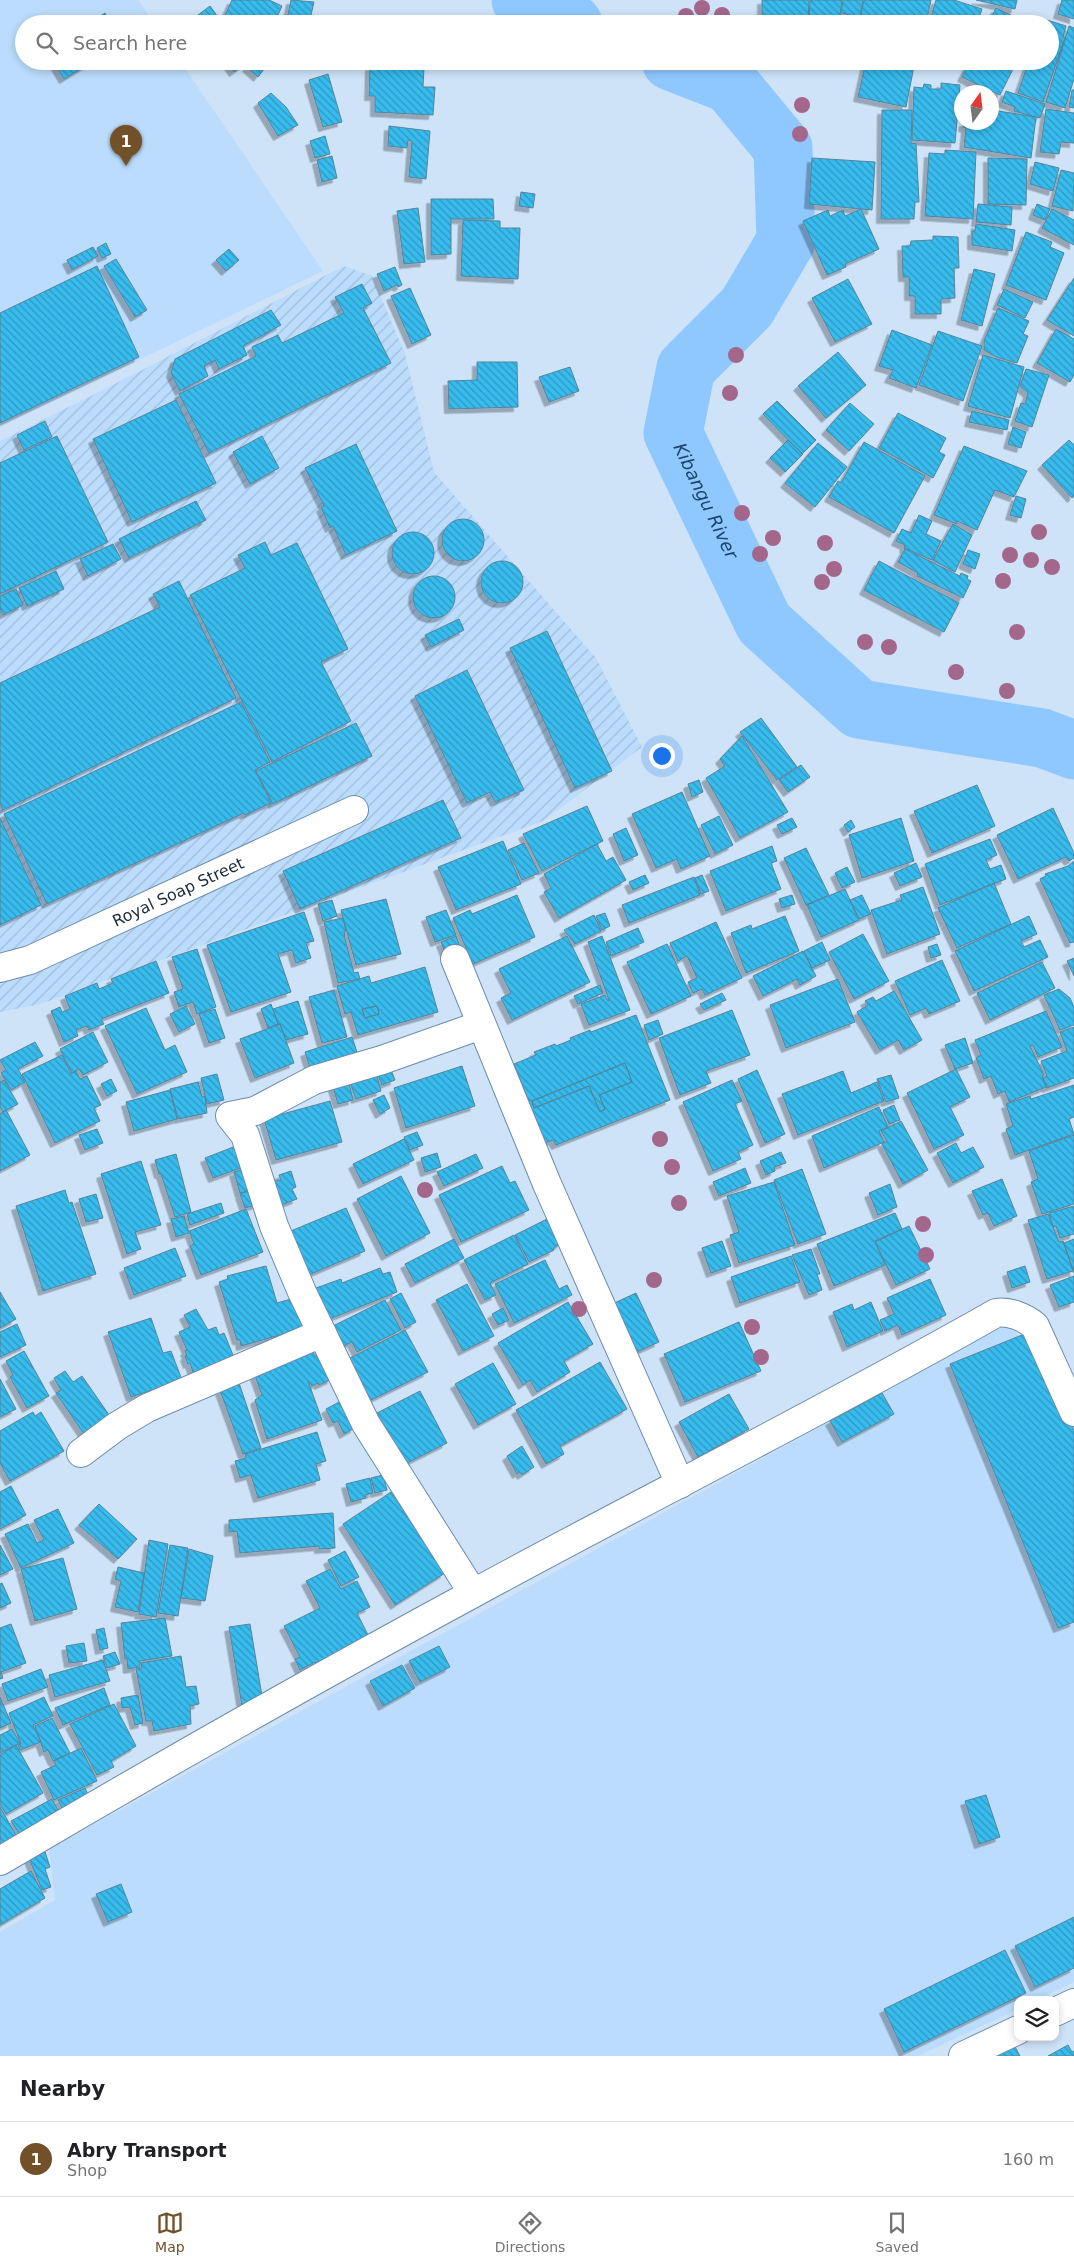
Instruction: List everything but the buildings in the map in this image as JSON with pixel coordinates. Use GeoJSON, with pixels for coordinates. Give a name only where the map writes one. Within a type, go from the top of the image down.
{"type":"FeatureCollection","features":[{"type":"Feature","properties":{"kind":"street","name":"Royal Soap Street"},"geometry":{"type":"LineString","coordinates":[[0,968],[30,960],[354,810]]}},
{"type":"Feature","properties":{"kind":"street"},"geometry":{"type":"LineString","coordinates":[[455,959],[547,1184],[680,1484]]}},
{"type":"Feature","properties":{"kind":"street"},"geometry":{"type":"LineString","coordinates":[[473,1593],[366,1424],[322,1333],[274,1226],[245,1135],[230,1116],[255,1111],[314,1080],[382,1060],[482,1025]]}},
{"type":"Feature","properties":{"kind":"street"},"geometry":{"type":"LineString","coordinates":[[0,1861],[168,1761],[473,1593],[825,1408],[996,1312],[1011,1314],[1035,1326],[1074,1412]]}},
{"type":"Feature","properties":{"kind":"street"},"geometry":{"type":"LineString","coordinates":[[81,1453],[117,1426],[147,1408],[322,1333]]}},
{"type":"Feature","properties":{"kind":"street"},"geometry":{"type":"LineString","coordinates":[[1059,2010],[1074,2003]]}},
{"type":"Feature","properties":{"kind":"street"},"geometry":{"type":"LineString","coordinates":[[963,2056],[1014,2032]]}},
{"type":"Feature","properties":{"kind":"shaded area"},"geometry":{"type":"Polygon","coordinates":[[[0,0],[138,0],[149,15],[15,15],[15,70],[186,70],[323,271],[0,427],[0,0]]]}},
{"type":"Feature","properties":{"kind":"shaded area"},"geometry":{"type":"Polygon","coordinates":[[[344,266],[372,276],[405,354],[434,472],[596,658],[642,747],[543,821],[41,1004],[0,1012],[0,441],[344,266]]]}},
{"type":"Feature","properties":{"kind":"shaded area"},"geometry":{"type":"Polygon","coordinates":[[[1012,1322],[1074,1474],[1074,1982],[1045,1996],[1014,1996],[1014,2011],[918,2056],[0,2056],[0,1932],[55,1900],[49,1849],[1012,1322]]]}},
{"type":"Feature","properties":{"kind":"waterway","name":"Kibangu River"},"geometry":{"type":"LineString","coordinates":[[521,0],[554,15]]}},
{"type":"Feature","properties":{"kind":"waterway","name":"Kibangu River"},"geometry":{"type":"LineString","coordinates":[[694,70],[730,84],[783,148],[786,241],[747,307],[686,368],[673,433],[764,623],[859,709],[1042,738],[1074,750]]}},
{"type":"Feature","properties":{"kind":"place","name":"Abry Transport"},"geometry":{"type":"Point","coordinates":[126,166]}}]}
